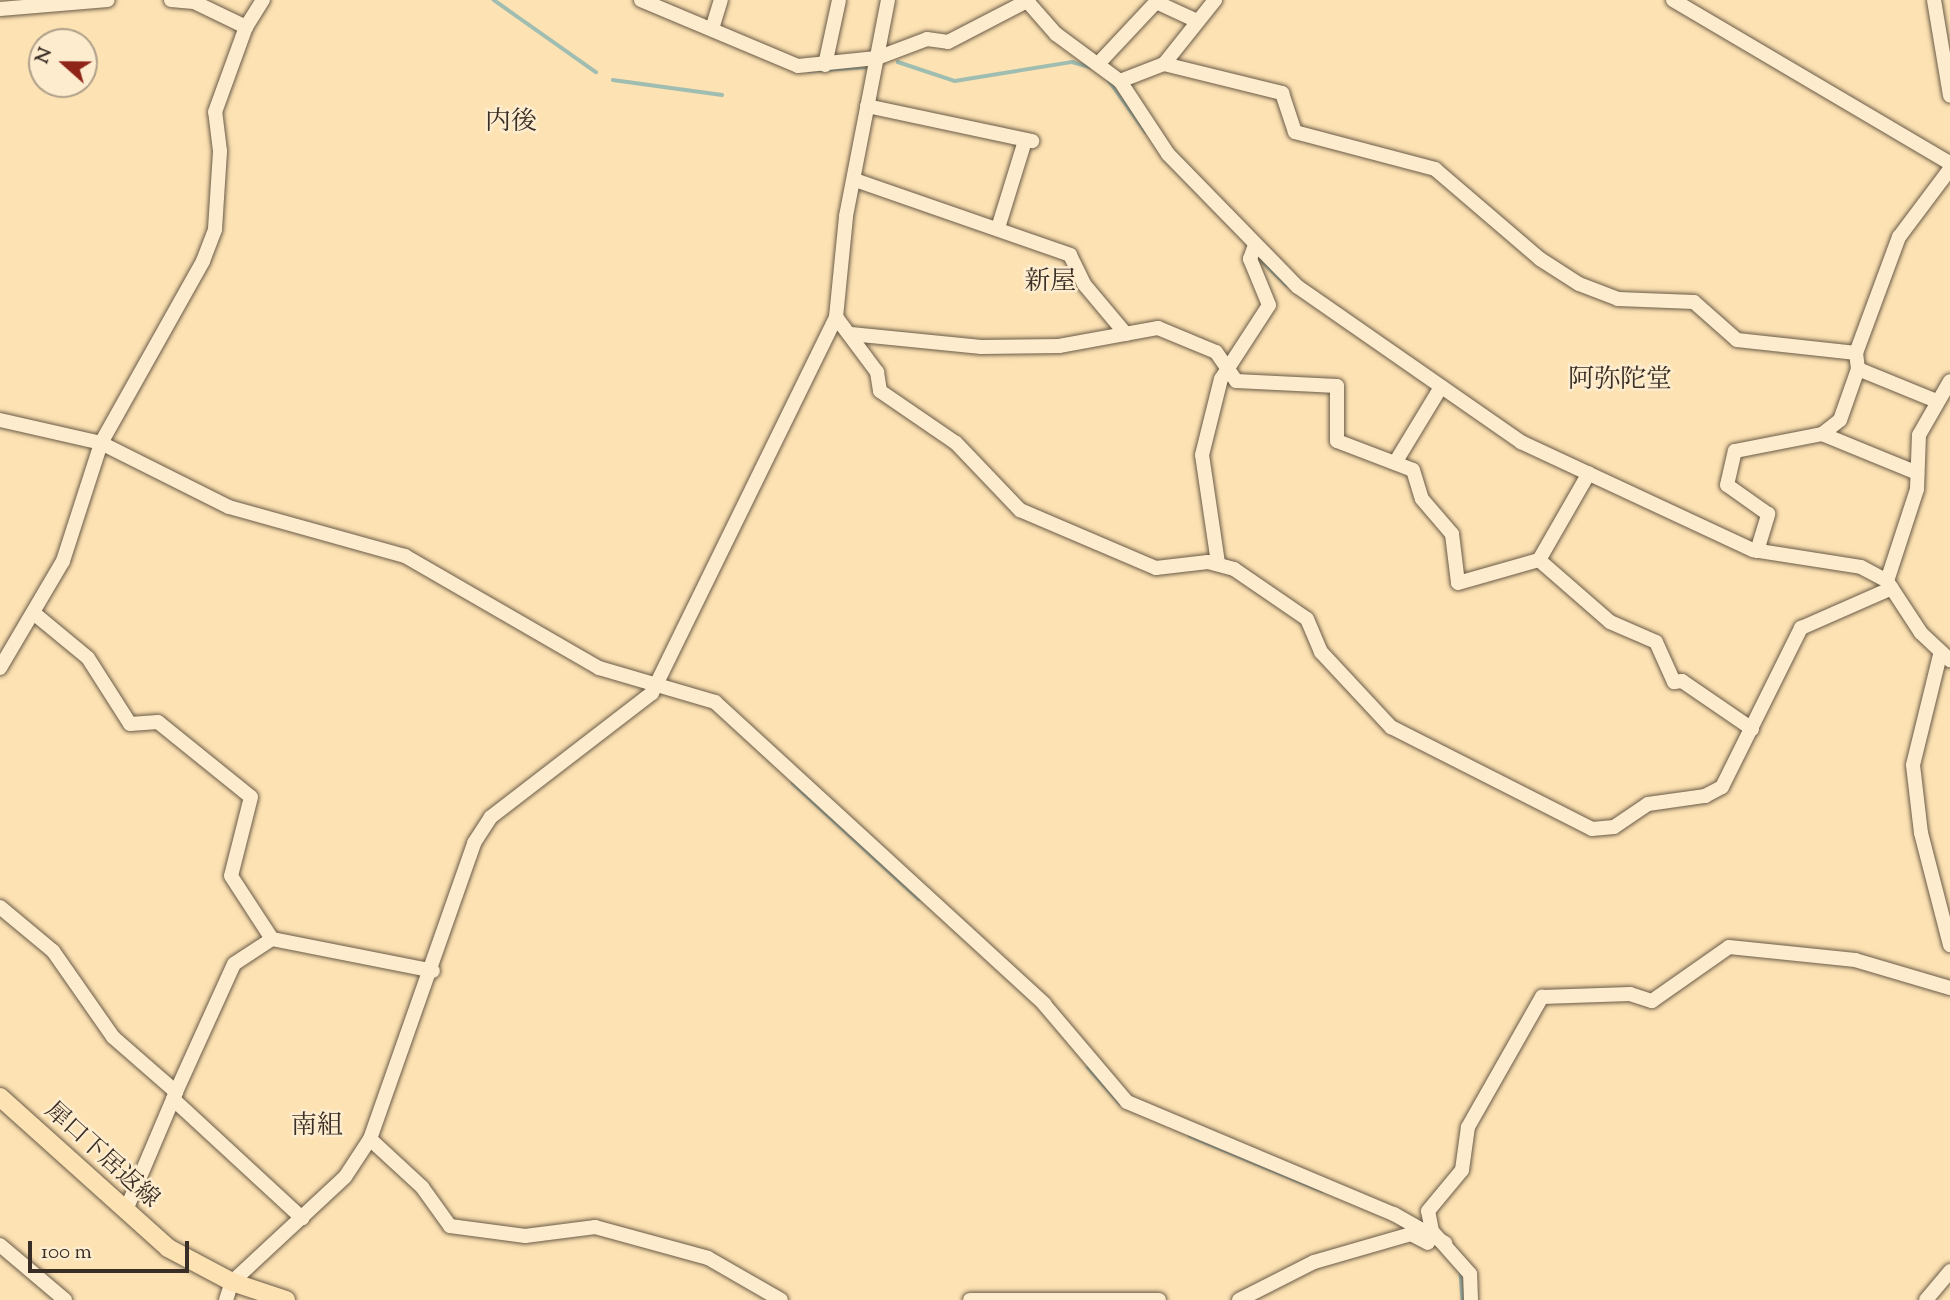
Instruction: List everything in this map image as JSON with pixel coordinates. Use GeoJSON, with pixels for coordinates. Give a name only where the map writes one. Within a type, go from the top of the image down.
{"type":"FeatureCollection","features":[{"type":"Feature","properties":{"kind":"main road","name":"犀口下居返線"},"geometry":{"type":"LineString","coordinates":[[0,1097],[167,1248],[232,1282],[286,1300]]}},
{"type":"Feature","properties":{"kind":"street"},"geometry":{"type":"LineString","coordinates":[[0,9],[108,0]]}},
{"type":"Feature","properties":{"kind":"street"},"geometry":{"type":"LineString","coordinates":[[171,0],[194,2],[246,27]]}},
{"type":"Feature","properties":{"kind":"street"},"geometry":{"type":"LineString","coordinates":[[0,668],[36,615],[63,561],[101,443],[215,229],[215,112],[246,27],[263,0]]}},
{"type":"Feature","properties":{"kind":"street"},"geometry":{"type":"LineString","coordinates":[[641,0],[798,66],[877,58],[926,39],[948,42],[1028,1],[1056,34],[1120,82],[1168,154],[1297,287],[1521,442],[1757,551],[1861,567],[1890,584],[1945,657],[1913,765],[1921,833],[1950,945]]}},
{"type":"Feature","properties":{"kind":"street"},"geometry":{"type":"LineString","coordinates":[[712,29],[721,0]]}},
{"type":"Feature","properties":{"kind":"street"},"geometry":{"type":"LineString","coordinates":[[825,65],[839,0]]}},
{"type":"Feature","properties":{"kind":"street"},"geometry":{"type":"LineString","coordinates":[[226,1300],[232,1282],[345,1177],[370,1139],[433,971],[474,843],[491,817],[654,688],[836,317],[867,106],[888,0]]}},
{"type":"Feature","properties":{"kind":"street"},"geometry":{"type":"LineString","coordinates":[[1120,82],[1164,64],[1214,0]]}},
{"type":"Feature","properties":{"kind":"street"},"geometry":{"type":"LineString","coordinates":[[1673,0],[1950,163]]}},
{"type":"Feature","properties":{"kind":"street"},"geometry":{"type":"LineString","coordinates":[[1934,0],[1950,96]]}},
{"type":"Feature","properties":{"kind":"street"},"geometry":{"type":"LineString","coordinates":[[1098,64],[1156,2],[1197,21]]}},
{"type":"Feature","properties":{"kind":"street"},"geometry":{"type":"LineString","coordinates":[[1164,64],[1282,93],[1295,132],[1435,169],[1540,259],[1579,284],[1618,299],[1695,302],[1737,340],[1856,353]]}},
{"type":"Feature","properties":{"kind":"street"},"geometry":{"type":"LineString","coordinates":[[867,106],[1028,141],[998,228]]}},
{"type":"Feature","properties":{"kind":"street"},"geometry":{"type":"LineString","coordinates":[[1757,551],[1768,514],[1727,485],[1735,451],[1822,434],[1840,420],[1858,369],[1856,353],[1899,237],[1950,169]]}},
{"type":"Feature","properties":{"kind":"street"},"geometry":{"type":"LineString","coordinates":[[855,180],[1070,255],[1084,284],[1126,334]]}},
{"type":"Feature","properties":{"kind":"street"},"geometry":{"type":"LineString","coordinates":[[1218,563],[1202,456],[1214,396],[1269,305],[1250,259],[1255,245]]}},
{"type":"Feature","properties":{"kind":"street"},"geometry":{"type":"LineString","coordinates":[[836,317],[852,334],[877,372],[880,391],[956,443],[1020,510],[1156,568],[1218,563],[1307,619],[1321,652],[1399,733],[1592,829],[1614,827],[1648,804],[1705,796],[1722,787],[1801,628],[1890,584]]}},
{"type":"Feature","properties":{"kind":"street"},"geometry":{"type":"LineString","coordinates":[[852,334],[981,347],[1059,346],[1158,328],[1216,352],[1226,359],[1227,371],[1236,381],[1337,386],[1336,441],[1370,448],[1413,470],[1422,499],[1447,525],[1458,583],[1539,559],[1589,473]]}},
{"type":"Feature","properties":{"kind":"street"},"geometry":{"type":"LineString","coordinates":[[1858,369],[1934,400]]}},
{"type":"Feature","properties":{"kind":"street"},"geometry":{"type":"LineString","coordinates":[[1890,584],[1917,472],[1919,435],[1934,400],[1950,381]]}},
{"type":"Feature","properties":{"kind":"street"},"geometry":{"type":"LineString","coordinates":[[1395,463],[1441,387]]}},
{"type":"Feature","properties":{"kind":"street"},"geometry":{"type":"LineString","coordinates":[[0,421],[101,443],[229,507],[419,562],[599,668],[654,688],[715,702],[1044,1004],[1127,1102],[1394,1214],[1445,1243]]}},
{"type":"Feature","properties":{"kind":"street"},"geometry":{"type":"LineString","coordinates":[[1822,434],[1917,472]]}},
{"type":"Feature","properties":{"kind":"street"},"geometry":{"type":"LineString","coordinates":[[1539,559],[1610,622],[1656,642],[1674,682],[1682,681],[1752,729]]}},
{"type":"Feature","properties":{"kind":"street"},"geometry":{"type":"LineString","coordinates":[[36,615],[88,658],[130,724],[158,722],[251,797],[231,876],[272,939]]}},
{"type":"Feature","properties":{"kind":"street"},"geometry":{"type":"LineString","coordinates":[[0,907],[52,951],[113,1037],[302,1218]]}},
{"type":"Feature","properties":{"kind":"street"},"geometry":{"type":"LineString","coordinates":[[125,1212],[234,964],[272,939],[433,971]]}},
{"type":"Feature","properties":{"kind":"street"},"geometry":{"type":"LineString","coordinates":[[1471,1300],[1470,1274],[1432,1230],[1428,1211],[1462,1170],[1468,1127],[1542,997],[1630,994],[1652,1001],[1729,947],[1855,960],[1950,988]]}},
{"type":"Feature","properties":{"kind":"street"},"geometry":{"type":"LineString","coordinates":[[370,1139],[422,1187],[450,1226],[526,1236],[595,1227],[708,1258],[781,1300]]}},
{"type":"Feature","properties":{"kind":"street"},"geometry":{"type":"LineString","coordinates":[[1240,1300],[1314,1262],[1382,1241],[1411,1234],[1442,1249],[1445,1243]]}},
{"type":"Feature","properties":{"kind":"street"},"geometry":{"type":"LineString","coordinates":[[0,1245],[65,1300]]}},
{"type":"Feature","properties":{"kind":"street"},"geometry":{"type":"LineString","coordinates":[[1926,1300],[1950,1271]]}},
{"type":"Feature","properties":{"kind":"street"},"geometry":{"type":"LineString","coordinates":[[970,1300],[1159,1300]]}},
{"type":"Feature","properties":{"kind":"waterway"},"geometry":{"type":"LineString","coordinates":[[494,0],[596,72]]}},
{"type":"Feature","properties":{"kind":"waterway"},"geometry":{"type":"LineString","coordinates":[[898,62],[955,81],[1072,62],[1090,67]]}},
{"type":"Feature","properties":{"kind":"waterway"},"geometry":{"type":"LineString","coordinates":[[809,71],[867,67]]}},
{"type":"Feature","properties":{"kind":"waterway"},"geometry":{"type":"LineString","coordinates":[[1108,79],[1146,132]]}},
{"type":"Feature","properties":{"kind":"waterway"},"geometry":{"type":"LineString","coordinates":[[613,80],[722,95]]}},
{"type":"Feature","properties":{"kind":"waterway"},"geometry":{"type":"LineString","coordinates":[[1256,255],[1287,285]]}},
{"type":"Feature","properties":{"kind":"waterway"},"geometry":{"type":"LineString","coordinates":[[793,783],[919,899]]}},
{"type":"Feature","properties":{"kind":"waterway"},"geometry":{"type":"LineString","coordinates":[[1088,1067],[1120,1103]]}},
{"type":"Feature","properties":{"kind":"waterway"},"geometry":{"type":"LineString","coordinates":[[1190,1136],[1322,1191]]}},
{"type":"Feature","properties":{"kind":"waterway"},"geometry":{"type":"LineString","coordinates":[[1461,1272],[1463,1300]]}},
{"type":"Feature","properties":{"kind":"district","name":"内後"},"geometry":{"type":"Point","coordinates":[511,123]}},
{"type":"Feature","properties":{"kind":"district","name":"新屋"},"geometry":{"type":"Point","coordinates":[1050,283]}},
{"type":"Feature","properties":{"kind":"district","name":"阿弥陀堂"},"geometry":{"type":"Point","coordinates":[1620,381]}},
{"type":"Feature","properties":{"kind":"district","name":"南組"},"geometry":{"type":"Point","coordinates":[317,1127]}}]}
